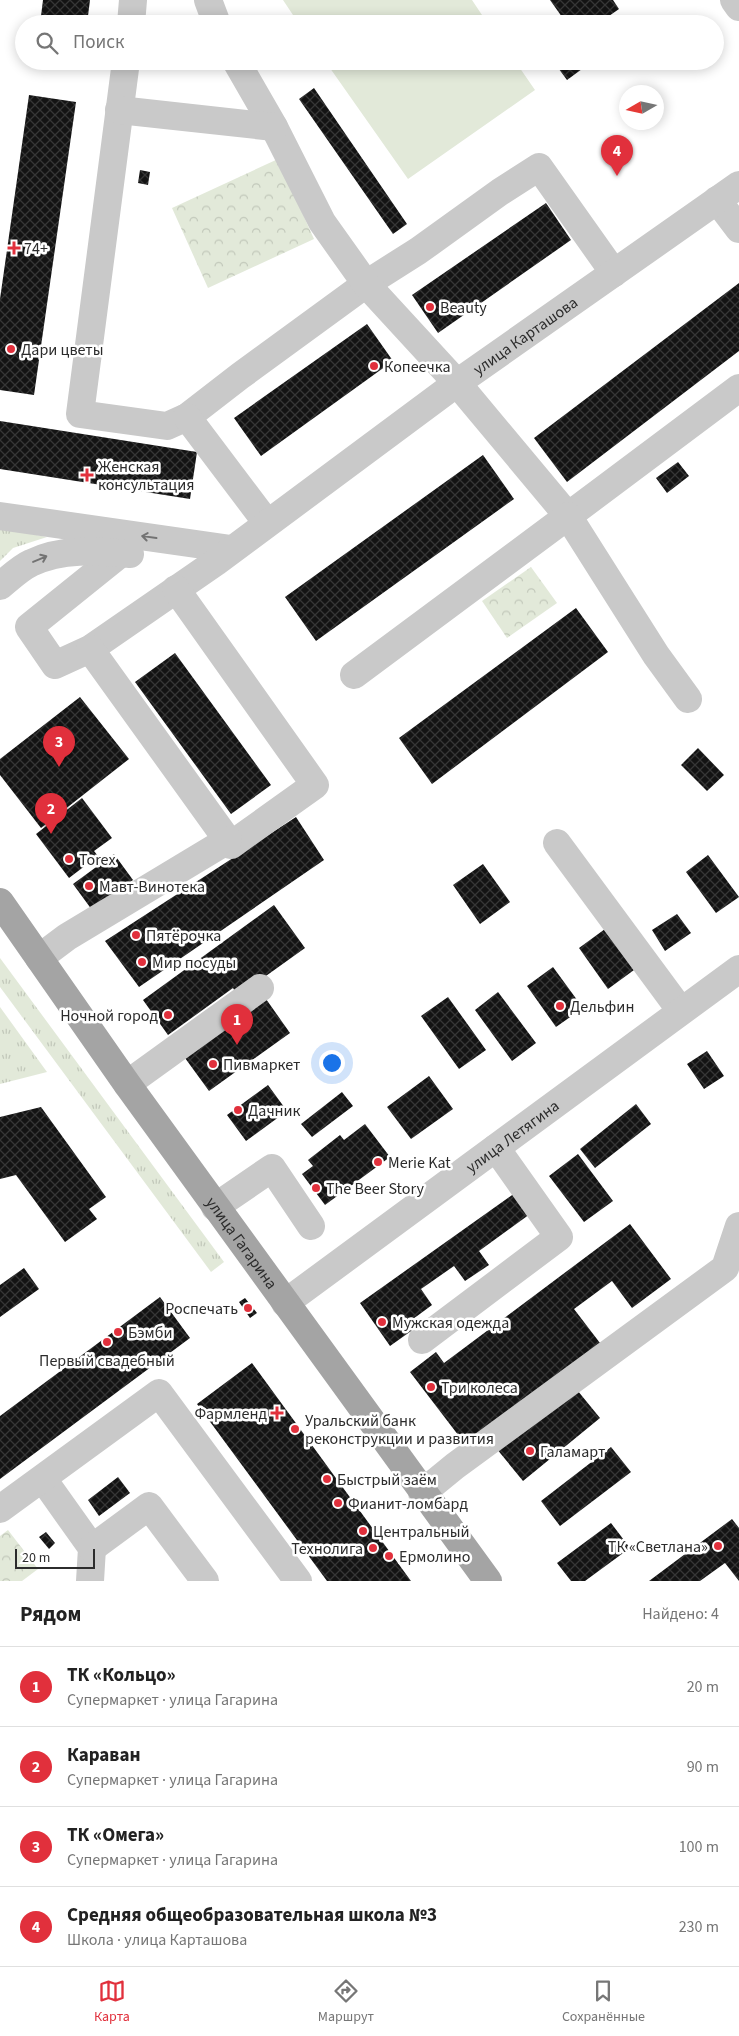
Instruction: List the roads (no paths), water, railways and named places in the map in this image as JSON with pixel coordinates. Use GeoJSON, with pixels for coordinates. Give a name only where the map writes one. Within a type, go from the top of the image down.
{"type":"FeatureCollection","features":[{"type":"Feature","properties":{"kind":"main road","name":"улица Гагарина"},"geometry":{"type":"LineString","coordinates":[[0,902],[215,1207],[488,1581]]}},
{"type":"Feature","properties":{"kind":"street"},"geometry":{"type":"LineString","coordinates":[[132,15],[133,0]]}},
{"type":"Feature","properties":{"kind":"street"},"geometry":{"type":"LineString","coordinates":[[208,0],[213,15]]}},
{"type":"Feature","properties":{"kind":"street"},"geometry":{"type":"LineString","coordinates":[[734,0],[739,7]]}},
{"type":"Feature","properties":{"kind":"street"},"geometry":{"type":"LineString","coordinates":[[125,70],[80,414],[167,426],[187,417],[366,284],[418,251],[500,192],[539,168],[614,273]]}},
{"type":"Feature","properties":{"kind":"street"},"geometry":{"type":"LineString","coordinates":[[241,70],[274,127],[322,222],[366,284],[457,383],[568,516],[656,655],[688,699]]}},
{"type":"Feature","properties":{"kind":"street"},"geometry":{"type":"LineString","coordinates":[[119,110],[274,127]]}},
{"type":"Feature","properties":{"kind":"street"},"geometry":{"type":"LineString","coordinates":[[728,193],[739,229]]}},
{"type":"Feature","properties":{"kind":"street","name":"улица Карташова"},"geometry":{"type":"LineString","coordinates":[[121,553],[29,627],[55,665],[90,649],[224,556],[457,383],[728,193]]}},
{"type":"Feature","properties":{"kind":"street"},"geometry":{"type":"LineString","coordinates":[[354,676],[739,388]]}},
{"type":"Feature","properties":{"kind":"street"},"geometry":{"type":"LineString","coordinates":[[187,417],[267,524]]}},
{"type":"Feature","properties":{"kind":"street"},"geometry":{"type":"LineString","coordinates":[[0,516],[224,556]]}},
{"type":"Feature","properties":{"kind":"street"},"geometry":{"type":"LineString","coordinates":[[0,586],[29,564],[50,555],[68,551],[224,556]]}},
{"type":"Feature","properties":{"kind":"street"},"geometry":{"type":"LineString","coordinates":[[90,649],[231,845],[315,784],[176,589]]}},
{"type":"Feature","properties":{"kind":"street"},"geometry":{"type":"LineString","coordinates":[[39,958],[67,937],[228,840]]}},
{"type":"Feature","properties":{"kind":"street"},"geometry":{"type":"LineString","coordinates":[[557,843],[681,1010]]}},
{"type":"Feature","properties":{"kind":"street","name":"улица Летягина"},"geometry":{"type":"LineString","coordinates":[[285,1303],[739,969]]}},
{"type":"Feature","properties":{"kind":"street"},"geometry":{"type":"LineString","coordinates":[[127,1084],[260,988]]}},
{"type":"Feature","properties":{"kind":"street"},"geometry":{"type":"LineString","coordinates":[[422,1340],[559,1237],[496,1148]]}},
{"type":"Feature","properties":{"kind":"street"},"geometry":{"type":"LineString","coordinates":[[215,1207],[272,1168],[311,1226]]}},
{"type":"Feature","properties":{"kind":"street"},"geometry":{"type":"LineString","coordinates":[[422,1493],[455,1466],[725,1268],[739,1226]]}},
{"type":"Feature","properties":{"kind":"street"},"geometry":{"type":"LineString","coordinates":[[0,1509],[159,1392],[298,1581]]}},
{"type":"Feature","properties":{"kind":"street"},"geometry":{"type":"LineString","coordinates":[[43,1479],[92,1548],[90,1581]]}},
{"type":"Feature","properties":{"kind":"street"},"geometry":{"type":"LineString","coordinates":[[92,1548],[149,1506],[200,1579]]}},
{"type":"Feature","properties":{"kind":"place","name":"Средняя общеобразовательная школа №3"},"geometry":{"type":"Point","coordinates":[617,176]}},
{"type":"Feature","properties":{"kind":"place","name":"74+"},"geometry":{"type":"Point","coordinates":[14,248]}},
{"type":"Feature","properties":{"kind":"place","name":"Beauty"},"geometry":{"type":"Point","coordinates":[430,307]}},
{"type":"Feature","properties":{"kind":"place","name":"Дари цветы"},"geometry":{"type":"Point","coordinates":[11,349]}},
{"type":"Feature","properties":{"kind":"place","name":"Копеечка"},"geometry":{"type":"Point","coordinates":[374,366]}},
{"type":"Feature","properties":{"kind":"place","name":"Женская консультация"},"geometry":{"type":"Point","coordinates":[87,475]}},
{"type":"Feature","properties":{"kind":"place","name":"ТК «Омега»"},"geometry":{"type":"Point","coordinates":[59,767]}},
{"type":"Feature","properties":{"kind":"place","name":"Караван"},"geometry":{"type":"Point","coordinates":[51,834]}},
{"type":"Feature","properties":{"kind":"place","name":"Torex"},"geometry":{"type":"Point","coordinates":[69,859]}},
{"type":"Feature","properties":{"kind":"place","name":"Мавт-Винотека"},"geometry":{"type":"Point","coordinates":[89,886]}},
{"type":"Feature","properties":{"kind":"place","name":"Пятёрочка"},"geometry":{"type":"Point","coordinates":[136,935]}},
{"type":"Feature","properties":{"kind":"place","name":"Мир посуды"},"geometry":{"type":"Point","coordinates":[142,962]}},
{"type":"Feature","properties":{"kind":"place","name":"Дельфин"},"geometry":{"type":"Point","coordinates":[560,1006]}},
{"type":"Feature","properties":{"kind":"place","name":"Ночной город"},"geometry":{"type":"Point","coordinates":[168,1015]}},
{"type":"Feature","properties":{"kind":"place","name":"ТК «Кольцо»"},"geometry":{"type":"Point","coordinates":[237,1045]}},
{"type":"Feature","properties":{"kind":"place","name":"Пивмаркет"},"geometry":{"type":"Point","coordinates":[213,1064]}},
{"type":"Feature","properties":{"kind":"place","name":"Дачник"},"geometry":{"type":"Point","coordinates":[238,1110]}},
{"type":"Feature","properties":{"kind":"place","name":"Merie Kat"},"geometry":{"type":"Point","coordinates":[378,1162]}},
{"type":"Feature","properties":{"kind":"place","name":"The Beer Story"},"geometry":{"type":"Point","coordinates":[316,1188]}},
{"type":"Feature","properties":{"kind":"place","name":"Роспечать"},"geometry":{"type":"Point","coordinates":[248,1308]}},
{"type":"Feature","properties":{"kind":"place","name":"Мужская одежда"},"geometry":{"type":"Point","coordinates":[382,1322]}},
{"type":"Feature","properties":{"kind":"place","name":"Бэмби"},"geometry":{"type":"Point","coordinates":[118,1332]}},
{"type":"Feature","properties":{"kind":"place","name":"Первый свадебный"},"geometry":{"type":"Point","coordinates":[107,1342]}},
{"type":"Feature","properties":{"kind":"place","name":"Три колеса"},"geometry":{"type":"Point","coordinates":[431,1387]}},
{"type":"Feature","properties":{"kind":"place","name":"Фармленд"},"geometry":{"type":"Point","coordinates":[277,1413]}},
{"type":"Feature","properties":{"kind":"place","name":"Уральский банк реконструкции и развития"},"geometry":{"type":"Point","coordinates":[295,1429]}},
{"type":"Feature","properties":{"kind":"place","name":"Галамарт"},"geometry":{"type":"Point","coordinates":[530,1451]}},
{"type":"Feature","properties":{"kind":"place","name":"Быстрый заём"},"geometry":{"type":"Point","coordinates":[327,1479]}},
{"type":"Feature","properties":{"kind":"place","name":"Фианит-ломбард"},"geometry":{"type":"Point","coordinates":[338,1503]}},
{"type":"Feature","properties":{"kind":"place","name":"Центральный"},"geometry":{"type":"Point","coordinates":[363,1531]}},
{"type":"Feature","properties":{"kind":"place","name":"ТК «Светлана»"},"geometry":{"type":"Point","coordinates":[718,1546]}},
{"type":"Feature","properties":{"kind":"place","name":"Технолига"},"geometry":{"type":"Point","coordinates":[373,1548]}},
{"type":"Feature","properties":{"kind":"place","name":"Ермолино"},"geometry":{"type":"Point","coordinates":[389,1556]}}]}
